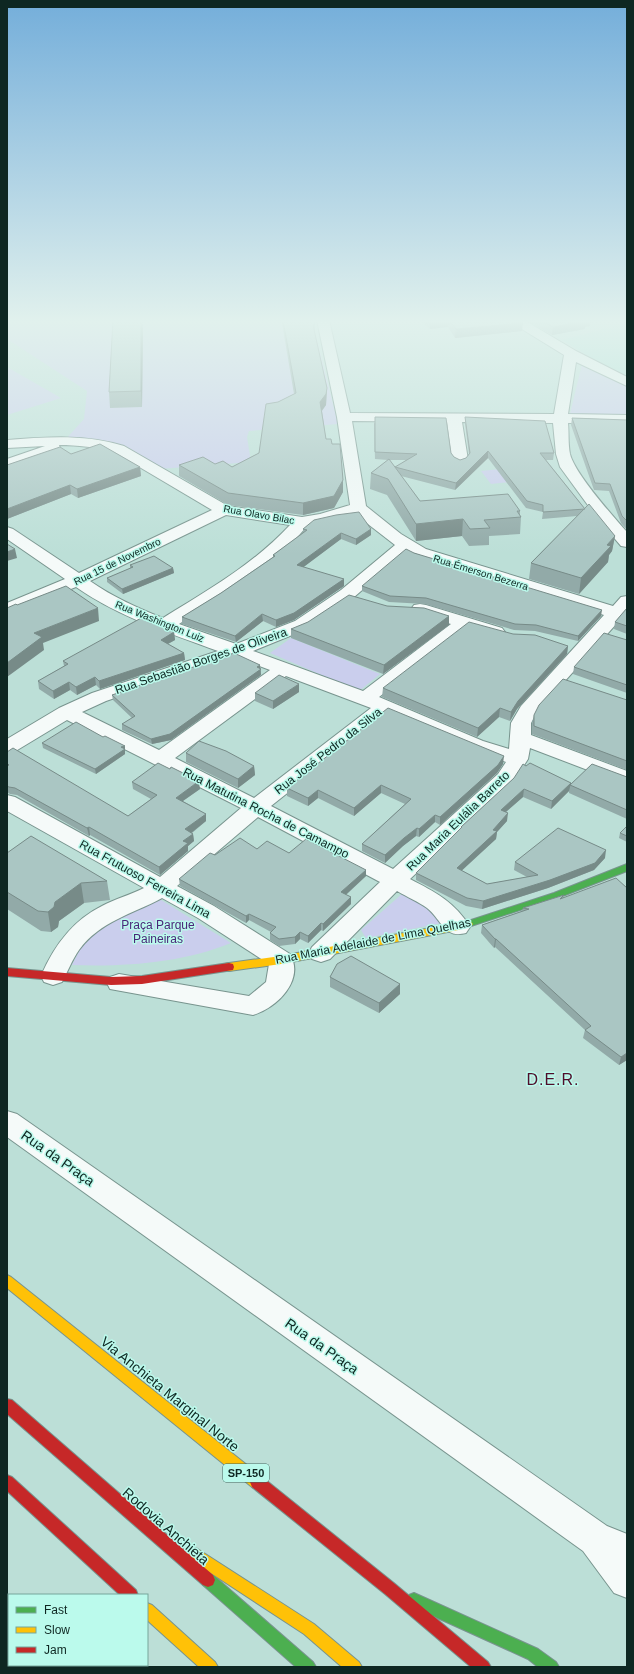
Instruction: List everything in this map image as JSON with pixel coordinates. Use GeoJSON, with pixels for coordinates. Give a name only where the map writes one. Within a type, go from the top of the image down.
{"type":"FeatureCollection","features":[{"type":"Feature","properties":{"kind":"main road","name":"Rua Maria Adelaide de Lima Quelhas"},"geometry":{"type":"LineString","coordinates":[[7,972],[112,982],[166,978],[281,960],[458,927],[557,894],[627,867]]}},
{"type":"Feature","properties":{"kind":"main road","name":"Via Anchieta Marginal Norte"},"geometry":{"type":"LineString","coordinates":[[7,1281],[390,1589],[482,1667]]}},
{"type":"Feature","properties":{"kind":"main road","name":"Rodovia Anchieta"},"geometry":{"type":"LineString","coordinates":[[7,1405],[308,1667]]}},
{"type":"Feature","properties":{"kind":"main road"},"geometry":{"type":"LineString","coordinates":[[7,1482],[130,1594]]}},
{"type":"Feature","properties":{"kind":"main road"},"geometry":{"type":"LineString","coordinates":[[124,1508],[309,1629],[354,1667]]}},
{"type":"Feature","properties":{"kind":"main road"},"geometry":{"type":"LineString","coordinates":[[390,1589],[533,1654],[551,1667]]}},
{"type":"Feature","properties":{"kind":"main road"},"geometry":{"type":"LineString","coordinates":[[148,1611],[210,1667]]}},
{"type":"Feature","properties":{"kind":"street"},"geometry":{"type":"LineString","coordinates":[[340,398],[358,508]]}},
{"type":"Feature","properties":{"kind":"street"},"geometry":{"type":"LineString","coordinates":[[563,398],[560,418],[563,454],[568,466],[604,516],[627,542]]}},
{"type":"Feature","properties":{"kind":"street"},"geometry":{"type":"LineString","coordinates":[[344,417],[627,419]]}},
{"type":"Feature","properties":{"kind":"street"},"geometry":{"type":"LineString","coordinates":[[454,418],[460,460]]}},
{"type":"Feature","properties":{"kind":"street"},"geometry":{"type":"LineString","coordinates":[[7,464],[74,441]]}},
{"type":"Feature","properties":{"kind":"street","name":"Rua Olavo Bilac"},"geometry":{"type":"LineString","coordinates":[[7,444],[74,441],[95,442],[119,449],[224,510],[302,522],[358,508]]}},
{"type":"Feature","properties":{"kind":"street","name":"Rua Émerson Bezerra"},"geometry":{"type":"LineString","coordinates":[[358,508],[384,531],[406,545],[435,558],[621,607]]}},
{"type":"Feature","properties":{"kind":"street","name":"Rua 15 de Novembro"},"geometry":{"type":"LineString","coordinates":[[7,609],[78,580],[224,510]]}},
{"type":"Feature","properties":{"kind":"street"},"geometry":{"type":"LineString","coordinates":[[604,516],[627,516]]}},
{"type":"Feature","properties":{"kind":"street"},"geometry":{"type":"LineString","coordinates":[[165,625],[250,570],[280,546],[302,522]]}},
{"type":"Feature","properties":{"kind":"street","name":"Rua Washington Luiz"},"geometry":{"type":"LineString","coordinates":[[7,532],[102,597],[128,610],[385,706],[476,745],[518,759]]}},
{"type":"Feature","properties":{"kind":"street","name":"Rua Sebastião Borges de Oliveira"},"geometry":{"type":"LineString","coordinates":[[11,741],[66,712],[99,697],[271,638],[301,624],[348,594],[406,545]]}},
{"type":"Feature","properties":{"kind":"street"},"geometry":{"type":"LineString","coordinates":[[348,594],[367,601]]}},
{"type":"Feature","properties":{"kind":"street","name":"Rua Maria Eulália Barreto"},"geometry":{"type":"LineString","coordinates":[[321,953],[395,880],[505,779],[518,759],[521,738],[521,723],[528,710],[557,677],[574,648],[598,632],[621,607]]}},
{"type":"Feature","properties":{"kind":"street"},"geometry":{"type":"LineString","coordinates":[[405,609],[425,610],[513,636]]}},
{"type":"Feature","properties":{"kind":"street"},"geometry":{"type":"LineString","coordinates":[[364,698],[465,622]]}},
{"type":"Feature","properties":{"kind":"street"},"geometry":{"type":"LineString","coordinates":[[598,632],[620,639]]}},
{"type":"Feature","properties":{"kind":"street"},"geometry":{"type":"LineString","coordinates":[[160,759],[284,668]]}},
{"type":"Feature","properties":{"kind":"street"},"geometry":{"type":"LineString","coordinates":[[557,677],[579,685]]}},
{"type":"Feature","properties":{"kind":"street","name":"Rua José Pedro da Silva"},"geometry":{"type":"LineString","coordinates":[[53,976],[61,956],[80,932],[102,916],[154,893],[256,807],[385,706]]}},
{"type":"Feature","properties":{"kind":"street","name":"Rua Matutina Rocha de Camampo"},"geometry":{"type":"LineString","coordinates":[[66,712],[256,807],[395,880],[436,903],[458,927]]}},
{"type":"Feature","properties":{"kind":"street"},"geometry":{"type":"LineString","coordinates":[[521,738],[627,778]]}},
{"type":"Feature","properties":{"kind":"street","name":"Rua Frutuoso Ferreira Lima"},"geometry":{"type":"LineString","coordinates":[[7,802],[206,912],[281,960]]}},
{"type":"Feature","properties":{"kind":"street","name":"Rua Maria Adelaide de Lima Quelhas"},"geometry":{"type":"LineString","coordinates":[[112,982],[253,1006],[272,994],[282,976],[281,960]]}},
{"type":"Feature","properties":{"kind":"street","name":"Rua da Praça"},"geometry":{"type":"LineString","coordinates":[[7,1122],[595,1540],[627,1580]]}},
{"type":"Feature","properties":{"kind":"street"},"geometry":{"type":"LineString","coordinates":[[595,1540],[627,1552]]}},
{"type":"Feature","properties":{"kind":"green space"},"geometry":{"type":"Polygon","coordinates":[[[7,398],[61,398],[7,415],[7,398]]]}},
{"type":"Feature","properties":{"kind":"green space"},"geometry":{"type":"Polygon","coordinates":[[[86,398],[332,398],[338,424],[249,431],[247,437],[251,462],[159,469],[134,454],[65,440],[84,419],[86,398]]]}},
{"type":"Feature","properties":{"kind":"green space"},"geometry":{"type":"Polygon","coordinates":[[[574,398],[627,398],[627,415],[570,414],[574,398]]]}},
{"type":"Feature","properties":{"kind":"green space"},"geometry":{"type":"Polygon","coordinates":[[[500,469],[510,482],[491,484],[481,471],[500,469]]]}},
{"type":"Feature","properties":{"kind":"green space"},"geometry":{"type":"Polygon","coordinates":[[[291,638],[380,674],[359,691],[270,653],[291,638]]]}},
{"type":"Feature","properties":{"kind":"green space"},"geometry":{"type":"Polygon","coordinates":[[[403,893],[424,903],[447,922],[366,938],[361,930],[403,893]]]}},
{"type":"Feature","properties":{"kind":"green space","name":"Praça Parque Paineiras"},"geometry":{"type":"Polygon","coordinates":[[[161,900],[231,943],[193,955],[153,962],[112,965],[72,965],[82,945],[104,925],[128,912],[161,900]]]}},
{"type":"Feature","properties":{"kind":"building"},"geometry":{"type":"Polygon","coordinates":[[[286,398],[323,398],[320,402],[326,439],[331,439],[332,444],[340,444],[343,480],[334,496],[303,503],[228,493],[179,465],[203,457],[215,464],[223,461],[232,467],[259,453],[266,404],[278,402],[286,398]]]}},
{"type":"Feature","properties":{"kind":"building"},"geometry":{"type":"Polygon","coordinates":[[[375,417],[446,418],[451,453],[454,457],[460,460],[466,458],[470,453],[465,417],[545,421],[554,453],[540,453],[585,509],[543,512],[543,505],[527,501],[488,451],[456,483],[395,467],[417,454],[375,452],[375,417]]]}},
{"type":"Feature","properties":{"kind":"building"},"geometry":{"type":"Polygon","coordinates":[[[572,418],[627,420],[627,521],[622,516],[610,484],[595,483],[572,418]]]}},
{"type":"Feature","properties":{"kind":"building"},"geometry":{"type":"Polygon","coordinates":[[[100,444],[140,467],[77,489],[70,485],[7,509],[7,465],[60,447],[71,454],[100,444]]]}},
{"type":"Feature","properties":{"kind":"building"},"geometry":{"type":"Polygon","coordinates":[[[389,459],[420,501],[508,494],[520,511],[517,511],[521,517],[484,520],[490,528],[470,529],[463,519],[416,524],[388,479],[371,473],[389,459]]]}},
{"type":"Feature","properties":{"kind":"building"},"geometry":{"type":"Polygon","coordinates":[[[589,504],[615,536],[607,545],[611,546],[581,578],[531,563],[589,504]]]}},
{"type":"Feature","properties":{"kind":"building"},"geometry":{"type":"Polygon","coordinates":[[[359,512],[371,529],[356,539],[341,533],[297,565],[344,579],[294,613],[276,620],[262,614],[235,636],[182,617],[221,593],[275,556],[273,555],[307,530],[303,529],[314,520],[359,512]]]}},
{"type":"Feature","properties":{"kind":"building"},"geometry":{"type":"Polygon","coordinates":[[[7,544],[15,549],[7,552],[7,544]]]}},
{"type":"Feature","properties":{"kind":"building"},"geometry":{"type":"Polygon","coordinates":[[[406,549],[414,553],[602,610],[578,636],[536,625],[515,624],[426,598],[390,596],[362,586],[406,549]]]}},
{"type":"Feature","properties":{"kind":"building"},"geometry":{"type":"Polygon","coordinates":[[[154,556],[173,568],[122,589],[107,578],[133,567],[130,565],[154,556]]]}},
{"type":"Feature","properties":{"kind":"building"},"geometry":{"type":"Polygon","coordinates":[[[66,586],[98,608],[34,633],[42,637],[7,663],[7,608],[66,586]]]}},
{"type":"Feature","properties":{"kind":"building"},"geometry":{"type":"Polygon","coordinates":[[[349,595],[387,606],[424,608],[449,616],[384,665],[291,629],[308,622],[349,595]]]}},
{"type":"Feature","properties":{"kind":"building"},"geometry":{"type":"Polygon","coordinates":[[[627,608],[627,626],[615,622],[627,608]]]}},
{"type":"Feature","properties":{"kind":"building"},"geometry":{"type":"Polygon","coordinates":[[[143,617],[174,632],[161,640],[184,653],[99,681],[95,677],[76,687],[69,682],[53,691],[38,681],[68,664],[63,661],[143,617]]]}},
{"type":"Feature","properties":{"kind":"building"},"geometry":{"type":"Polygon","coordinates":[[[469,622],[513,634],[535,635],[568,646],[518,701],[511,712],[500,708],[478,728],[383,688],[469,622]]]}},
{"type":"Feature","properties":{"kind":"building"},"geometry":{"type":"Polygon","coordinates":[[[604,633],[627,640],[627,685],[574,667],[604,633]]]}},
{"type":"Feature","properties":{"kind":"building"},"geometry":{"type":"Polygon","coordinates":[[[234,653],[260,665],[257,667],[261,669],[170,734],[151,739],[122,724],[135,716],[112,695],[234,653]]]}},
{"type":"Feature","properties":{"kind":"building"},"geometry":{"type":"Polygon","coordinates":[[[279,675],[299,684],[273,701],[255,693],[279,675]]]}},
{"type":"Feature","properties":{"kind":"building"},"geometry":{"type":"Polygon","coordinates":[[[563,679],[627,700],[627,761],[534,726],[534,715],[539,705],[563,679]]]}},
{"type":"Feature","properties":{"kind":"building"},"geometry":{"type":"Polygon","coordinates":[[[388,708],[504,756],[498,765],[440,817],[435,815],[419,829],[417,828],[404,838],[385,855],[362,844],[411,799],[381,785],[354,808],[318,790],[308,798],[287,788],[388,708]]]}},
{"type":"Feature","properties":{"kind":"building"},"geometry":{"type":"Polygon","coordinates":[[[76,722],[103,737],[105,736],[125,746],[121,747],[125,749],[95,769],[42,743],[76,722]]]}},
{"type":"Feature","properties":{"kind":"building"},"geometry":{"type":"Polygon","coordinates":[[[199,741],[226,751],[254,766],[238,779],[186,753],[199,741]]]}},
{"type":"Feature","properties":{"kind":"building"},"geometry":{"type":"Polygon","coordinates":[[[13,748],[128,816],[157,795],[132,782],[158,763],[170,769],[171,767],[199,781],[176,798],[206,814],[185,829],[193,834],[183,841],[188,843],[159,867],[89,827],[87,828],[15,788],[7,786],[7,766],[9,765],[7,763],[7,752],[13,748]]]}},
{"type":"Feature","properties":{"kind":"building"},"geometry":{"type":"Polygon","coordinates":[[[530,763],[571,783],[552,801],[524,789],[501,810],[508,813],[493,830],[497,831],[457,868],[487,884],[538,875],[515,862],[558,828],[606,850],[595,863],[550,880],[483,901],[467,898],[416,873],[461,827],[514,778],[523,764],[526,766],[530,763]]]}},
{"type":"Feature","properties":{"kind":"building"},"geometry":{"type":"Polygon","coordinates":[[[592,764],[627,777],[627,810],[570,785],[592,764]]]}},
{"type":"Feature","properties":{"kind":"building"},"geometry":{"type":"Polygon","coordinates":[[[627,826],[627,836],[620,833],[627,826]]]}},
{"type":"Feature","properties":{"kind":"building"},"geometry":{"type":"Polygon","coordinates":[[[31,836],[107,881],[81,883],[55,902],[54,907],[48,912],[38,911],[7,892],[7,853],[31,836]]]}},
{"type":"Feature","properties":{"kind":"building"},"geometry":{"type":"Polygon","coordinates":[[[240,838],[257,849],[267,841],[289,853],[306,839],[366,870],[341,892],[351,897],[308,936],[300,932],[295,937],[279,939],[270,933],[276,927],[249,914],[246,916],[179,879],[210,853],[215,855],[240,838]]]}},
{"type":"Feature","properties":{"kind":"building"},"geometry":{"type":"Polygon","coordinates":[[[616,878],[627,888],[627,1053],[621,1057],[585,1030],[591,1026],[495,939],[482,925],[529,909],[523,908],[564,895],[560,899],[616,878]]]}},
{"type":"Feature","properties":{"kind":"building"},"geometry":{"type":"Polygon","coordinates":[[[351,956],[400,984],[379,1003],[330,977],[337,964],[351,956]]]}},
{"type":"Feature","properties":{"kind":"traffic: fast"},"geometry":{"type":"LineString","coordinates":[[468,924],[557,895],[627,867]]}},
{"type":"Feature","properties":{"kind":"traffic: fast"},"geometry":{"type":"LineString","coordinates":[[208,1580],[308,1667]]}},
{"type":"Feature","properties":{"kind":"traffic: fast"},"geometry":{"type":"LineString","coordinates":[[414,1600],[533,1654],[551,1667]]}},
{"type":"Feature","properties":{"kind":"traffic: slow"},"geometry":{"type":"LineString","coordinates":[[229,967],[281,960],[468,924]]}},
{"type":"Feature","properties":{"kind":"traffic: slow"},"geometry":{"type":"LineString","coordinates":[[7,1281],[257,1482]]}},
{"type":"Feature","properties":{"kind":"traffic: slow"},"geometry":{"type":"LineString","coordinates":[[196,1555],[309,1629],[354,1667]]}},
{"type":"Feature","properties":{"kind":"traffic: slow"},"geometry":{"type":"LineString","coordinates":[[148,1611],[210,1667]]}},
{"type":"Feature","properties":{"kind":"traffic: jam"},"geometry":{"type":"LineString","coordinates":[[7,972],[111,981],[142,980],[229,967]]}},
{"type":"Feature","properties":{"kind":"traffic: jam"},"geometry":{"type":"LineString","coordinates":[[7,1405],[208,1580]]}},
{"type":"Feature","properties":{"kind":"traffic: jam"},"geometry":{"type":"LineString","coordinates":[[7,1482],[130,1594]]}},
{"type":"Feature","properties":{"kind":"traffic: jam"},"geometry":{"type":"LineString","coordinates":[[257,1482],[390,1589],[483,1667]]}},
{"type":"Feature","properties":{"kind":"district","name":"D.E.R."},"geometry":{"type":"Point","coordinates":[553,1079]}}]}
